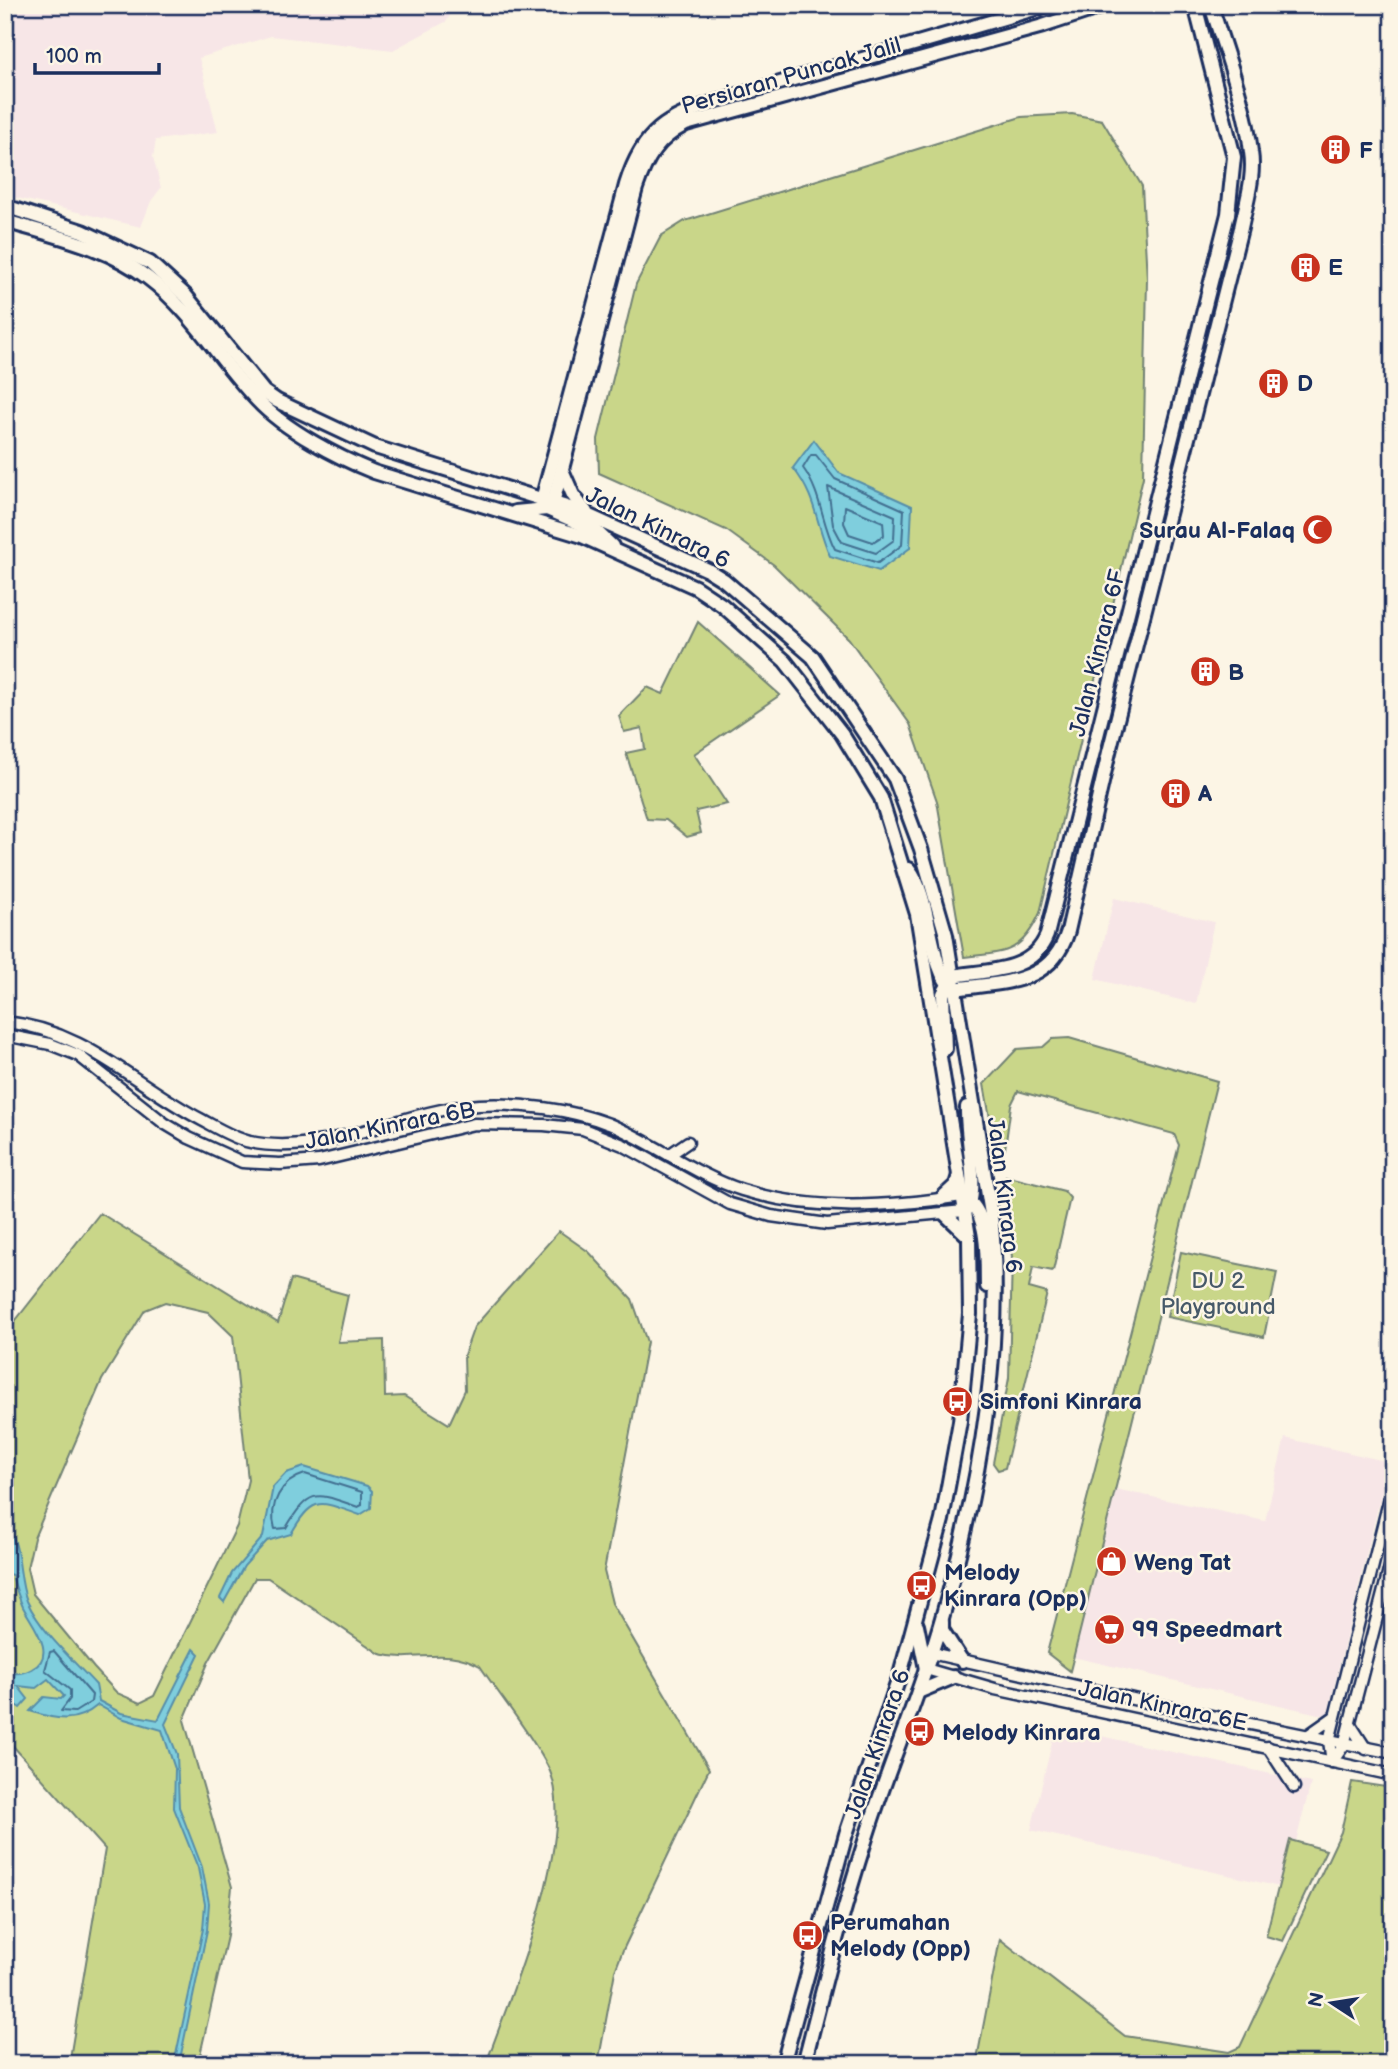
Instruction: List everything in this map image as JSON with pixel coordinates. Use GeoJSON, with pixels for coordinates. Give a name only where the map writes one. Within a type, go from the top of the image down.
{"type":"FeatureCollection","features":[{"type":"Feature","properties":{"kind":"main road","name":"Persiaran Puncak Jalil"},"geometry":{"type":"LineString","coordinates":[[547,504],[548,479],[625,185],[634,158],[646,139],[680,114],[706,105],[1048,5]]}},
{"type":"Feature","properties":{"kind":"main road","name":"Persiaran Puncak Jalil"},"geometry":{"type":"LineString","coordinates":[[547,504],[562,470],[636,188],[644,163],[657,144],[686,124],[979,44],[1107,5]]}},
{"type":"Feature","properties":{"kind":"main road","name":"Jalan Kinrara 6F"},"geometry":{"type":"LineString","coordinates":[[951,983],[980,971],[1029,961],[1042,948],[1233,194],[1234,157],[1195,8]]}},
{"type":"Feature","properties":{"kind":"main road","name":"Jalan Kinrara 6F"},"geometry":{"type":"LineString","coordinates":[[951,983],[982,985],[1028,977],[1053,962],[1063,949],[1244,215],[1252,154],[1213,8]]}},
{"type":"Feature","properties":{"kind":"main road"},"geometry":{"type":"LineString","coordinates":[[960,31],[970,41],[979,44]]}},
{"type":"Feature","properties":{"kind":"main road"},"geometry":{"type":"LineString","coordinates":[[5,206],[82,231],[150,263],[186,296],[264,392],[277,401],[375,447],[524,494],[547,504],[595,530],[606,538],[613,548]]}},
{"type":"Feature","properties":{"kind":"main road"},"geometry":{"type":"LineString","coordinates":[[5,220],[86,246],[145,276],[178,303],[258,401],[333,453],[374,472],[509,512],[547,504]]}},
{"type":"Feature","properties":{"kind":"main road"},"geometry":{"type":"LineString","coordinates":[[1205,302],[1222,306]]}},
{"type":"Feature","properties":{"kind":"main road"},"geometry":{"type":"LineString","coordinates":[[562,470],[573,495],[588,515]]}},
{"type":"Feature","properties":{"kind":"main road"},"geometry":{"type":"LineString","coordinates":[[524,494],[540,488],[548,479]]}},
{"type":"Feature","properties":{"kind":"main road","name":"Jalan Kinrara 6"},"geometry":{"type":"LineString","coordinates":[[547,504],[588,515],[724,580],[825,671],[901,792],[948,950],[951,983],[958,1009],[996,1259],[992,1326],[976,1475],[942,1618],[866,1838],[804,2064]]}},
{"type":"Feature","properties":{"kind":"main road","name":"Jalan Kinrara 6"},"geometry":{"type":"LineString","coordinates":[[509,512],[613,548],[708,595],[785,662],[842,734],[881,798],[917,914],[966,1203],[969,1237],[970,1314],[960,1421],[942,1520],[900,1675],[846,1834],[783,2064]]}},
{"type":"Feature","properties":{"kind":"main road"},"geometry":{"type":"LineString","coordinates":[[1116,659],[1132,662]]}},
{"type":"Feature","properties":{"kind":"main road"},"geometry":{"type":"LineString","coordinates":[[902,862],[911,871],[921,891],[940,973],[951,983],[943,1002],[945,1081]]}},
{"type":"Feature","properties":{"kind":"main road"},"geometry":{"type":"LineString","coordinates":[[948,950],[958,963],[980,971]]}},
{"type":"Feature","properties":{"kind":"main road"},"geometry":{"type":"LineString","coordinates":[[958,1009],[961,1000],[982,985]]}},
{"type":"Feature","properties":{"kind":"main road"},"geometry":{"type":"LineString","coordinates":[[968,1079],[967,1146],[973,1186],[966,1203],[981,1220],[985,1238],[992,1326]]}},
{"type":"Feature","properties":{"kind":"main road"},"geometry":{"type":"LineString","coordinates":[[941,1199],[956,1185],[960,1174]]}},
{"type":"Feature","properties":{"kind":"main road"},"geometry":{"type":"LineString","coordinates":[[945,1214],[969,1237]]}},
{"type":"Feature","properties":{"kind":"main road"},"geometry":{"type":"LineString","coordinates":[[900,1675],[926,1660],[916,1614]]}},
{"type":"Feature","properties":{"kind":"main road"},"geometry":{"type":"LineString","coordinates":[[942,1618],[942,1630],[962,1661]]}},
{"type":"Feature","properties":{"kind":"main road"},"geometry":{"type":"LineString","coordinates":[[918,1692],[954,1677]]}},
{"type":"Feature","properties":{"kind":"street","name":"Jalan Kinrara 6B"},"geometry":{"type":"LineString","coordinates":[[5,1022],[51,1031],[83,1043],[192,1115],[250,1142],[315,1143],[424,1113],[479,1105],[565,1112],[608,1124],[714,1178],[774,1199],[829,1207],[941,1199],[966,1203]]}},
{"type":"Feature","properties":{"kind":"street","name":"Jalan Kinrara 6B"},"geometry":{"type":"LineString","coordinates":[[5,1035],[50,1044],[78,1055],[164,1123],[242,1162],[280,1164],[319,1161],[474,1124],[544,1125],[583,1129],[623,1145],[730,1204],[771,1216],[827,1224],[945,1214],[966,1203]]}},
{"type":"Feature","properties":{"kind":"street"},"geometry":{"type":"LineString","coordinates":[[669,1155],[688,1142]]}},
{"type":"Feature","properties":{"kind":"street"},"geometry":{"type":"LineString","coordinates":[[681,1161],[680,1171],[685,1180]]}},
{"type":"Feature","properties":{"kind":"street"},"geometry":{"type":"LineString","coordinates":[[1332,1762],[1329,1741],[1393,1485]]}},
{"type":"Feature","properties":{"kind":"street"},"geometry":{"type":"LineString","coordinates":[[1332,1762],[1344,1745],[1393,1555]]}},
{"type":"Feature","properties":{"kind":"street","name":"Jalan Kinrara 6E"},"geometry":{"type":"LineString","coordinates":[[926,1660],[962,1661],[1344,1745],[1393,1753]]}},
{"type":"Feature","properties":{"kind":"street","name":"Jalan Kinrara 6E"},"geometry":{"type":"LineString","coordinates":[[926,1660],[954,1677],[1393,1775]]}},
{"type":"Feature","properties":{"kind":"street"},"geometry":{"type":"LineString","coordinates":[[1306,1736],[1317,1732],[1335,1717]]}},
{"type":"Feature","properties":{"kind":"street"},"geometry":{"type":"LineString","coordinates":[[1350,1724],[1366,1749]]}},
{"type":"Feature","properties":{"kind":"street"},"geometry":{"type":"LineString","coordinates":[[1268,1747],[1294,1787]]}},
{"type":"Feature","properties":{"kind":"shaded area"},"geometry":{"type":"Polygon","coordinates":[[[5,5],[455,5],[447,21],[393,50],[271,36],[199,58],[218,132],[156,140],[153,157],[161,188],[151,201],[141,227],[5,195],[5,5]]]}},
{"type":"Feature","properties":{"kind":"shaded area"},"geometry":{"type":"Polygon","coordinates":[[[1114,898],[1214,922],[1196,1004],[1095,979],[1114,898]]]}},
{"type":"Feature","properties":{"kind":"shaded area"},"geometry":{"type":"Polygon","coordinates":[[[1285,1438],[1389,1462],[1327,1716],[1073,1657],[1115,1489],[1265,1521],[1285,1438]]]}},
{"type":"Feature","properties":{"kind":"shaded area"},"geometry":{"type":"Polygon","coordinates":[[[1056,1726],[1311,1783],[1284,1888],[1031,1830],[1056,1726]]]}},
{"type":"Feature","properties":{"kind":"green space"},"geometry":{"type":"Polygon","coordinates":[[[1072,114],[1102,120],[1142,186],[1147,279],[1143,477],[1040,913],[1019,944],[1001,952],[964,957],[937,801],[910,724],[849,639],[774,565],[726,530],[599,473],[598,439],[636,284],[661,236],[685,221],[1021,117],[1072,114]]]}},
{"type":"Feature","properties":{"kind":"green space"},"geometry":{"type":"Polygon","coordinates":[[[698,622],[780,695],[694,754],[727,804],[696,811],[701,833],[687,837],[666,820],[647,819],[626,753],[645,749],[642,728],[624,732],[619,716],[647,687],[663,694],[698,622]]]}},
{"type":"Feature","properties":{"kind":"green space"},"geometry":{"type":"Polygon","coordinates":[[[1069,1038],[1217,1081],[1070,1671],[1047,1653],[1179,1145],[1174,1134],[1018,1091],[1011,1105],[1005,1149],[995,1147],[984,1084],[1017,1049],[1043,1047],[1052,1039],[1069,1038]]]}},
{"type":"Feature","properties":{"kind":"green space"},"geometry":{"type":"Polygon","coordinates":[[[1006,1176],[1064,1191],[1070,1198],[1053,1271],[1033,1267],[1029,1288],[1047,1293],[1005,1468],[998,1470],[993,1463],[1009,1378],[1012,1258],[1006,1176]]]}},
{"type":"Feature","properties":{"kind":"green space"},"geometry":{"type":"Polygon","coordinates":[[[100,1213],[278,1323],[291,1279],[348,1295],[338,1342],[384,1340],[385,1397],[404,1396],[449,1424],[465,1390],[464,1355],[474,1327],[559,1231],[589,1252],[632,1299],[647,1342],[604,1571],[612,1603],[709,1769],[615,1971],[598,2064],[486,2064],[538,1915],[549,1872],[555,1832],[556,1796],[548,1767],[533,1741],[480,1666],[454,1657],[393,1657],[380,1654],[268,1578],[255,1578],[208,1663],[184,1720],[232,1887],[227,1936],[198,2064],[69,2064],[105,1849],[5,1737],[5,1334],[100,1213]],[[165,1302],[145,1310],[102,1380],[34,1538],[27,1568],[33,1594],[94,1668],[117,1693],[140,1703],[154,1696],[237,1526],[248,1480],[233,1336],[208,1312],[165,1302]]]}},
{"type":"Feature","properties":{"kind":"green space","name":"DU 2 Playground"},"geometry":{"type":"Polygon","coordinates":[[[1181,1252],[1277,1272],[1264,1337],[1167,1317],[1181,1252]]]}},
{"type":"Feature","properties":{"kind":"green space"},"geometry":{"type":"Polygon","coordinates":[[[1352,1782],[1393,1788],[1393,2064],[976,2064],[1000,1939],[1125,2036],[1229,2052],[1240,2047],[1341,1832],[1352,1782]]]}},
{"type":"Feature","properties":{"kind":"green space"},"geometry":{"type":"Polygon","coordinates":[[[1290,1840],[1326,1850],[1283,1941],[1266,1936],[1290,1840]]]}},
{"type":"Feature","properties":{"kind":"water"},"geometry":{"type":"Polygon","coordinates":[[[814,440],[839,473],[912,506],[910,548],[879,571],[830,556],[807,490],[793,468],[814,440]]]}},
{"type":"Feature","properties":{"kind":"water"},"geometry":{"type":"Polygon","coordinates":[[[304,1467],[367,1486],[372,1491],[371,1508],[360,1515],[327,1504],[313,1507],[306,1512],[291,1534],[267,1541],[244,1566],[224,1602],[220,1598],[232,1573],[263,1537],[273,1487],[286,1473],[304,1467]]]}},
{"type":"Feature","properties":{"kind":"water"},"geometry":{"type":"Polygon","coordinates":[[[5,1524],[15,1542],[27,1601],[40,1624],[96,1685],[99,1701],[121,1713],[158,1720],[194,1649],[199,1654],[165,1724],[177,1754],[179,1807],[202,1867],[209,1903],[207,1930],[179,2064],[174,2064],[203,1929],[205,1904],[198,1868],[174,1808],[175,1769],[162,1730],[121,1718],[98,1705],[74,1718],[48,1717],[30,1711],[44,1697],[61,1699],[64,1696],[48,1679],[36,1688],[18,1686],[28,1699],[20,1708],[5,1697],[5,1671],[19,1673],[32,1669],[40,1663],[43,1647],[21,1603],[12,1575],[5,1573],[5,1524]]]}},
{"type":"Feature","properties":{"kind":"place","name":"F"},"geometry":{"type":"Point","coordinates":[1336,150]}},
{"type":"Feature","properties":{"kind":"place","name":"E"},"geometry":{"type":"Point","coordinates":[1305,267]}},
{"type":"Feature","properties":{"kind":"place","name":"D"},"geometry":{"type":"Point","coordinates":[1274,383]}},
{"type":"Feature","properties":{"kind":"place","name":"Surau Al-Falaq"},"geometry":{"type":"Point","coordinates":[1318,530]}},
{"type":"Feature","properties":{"kind":"place","name":"B"},"geometry":{"type":"Point","coordinates":[1205,672]}},
{"type":"Feature","properties":{"kind":"place","name":"A"},"geometry":{"type":"Point","coordinates":[1175,793]}},
{"type":"Feature","properties":{"kind":"place","name":"Simfoni Kinrara"},"geometry":{"type":"Point","coordinates":[957,1401]}},
{"type":"Feature","properties":{"kind":"place","name":"Weng Tat"},"geometry":{"type":"Point","coordinates":[1111,1562]}},
{"type":"Feature","properties":{"kind":"place","name":"Melody Kinrara (Opp)"},"geometry":{"type":"Point","coordinates":[921,1585]}},
{"type":"Feature","properties":{"kind":"place","name":"99 Speedmart"},"geometry":{"type":"Point","coordinates":[1109,1629]}},
{"type":"Feature","properties":{"kind":"place","name":"Melody Kinrara"},"geometry":{"type":"Point","coordinates":[919,1732]}},
{"type":"Feature","properties":{"kind":"place","name":"Perumahan Melody (Opp)"},"geometry":{"type":"Point","coordinates":[807,1935]}}]}
